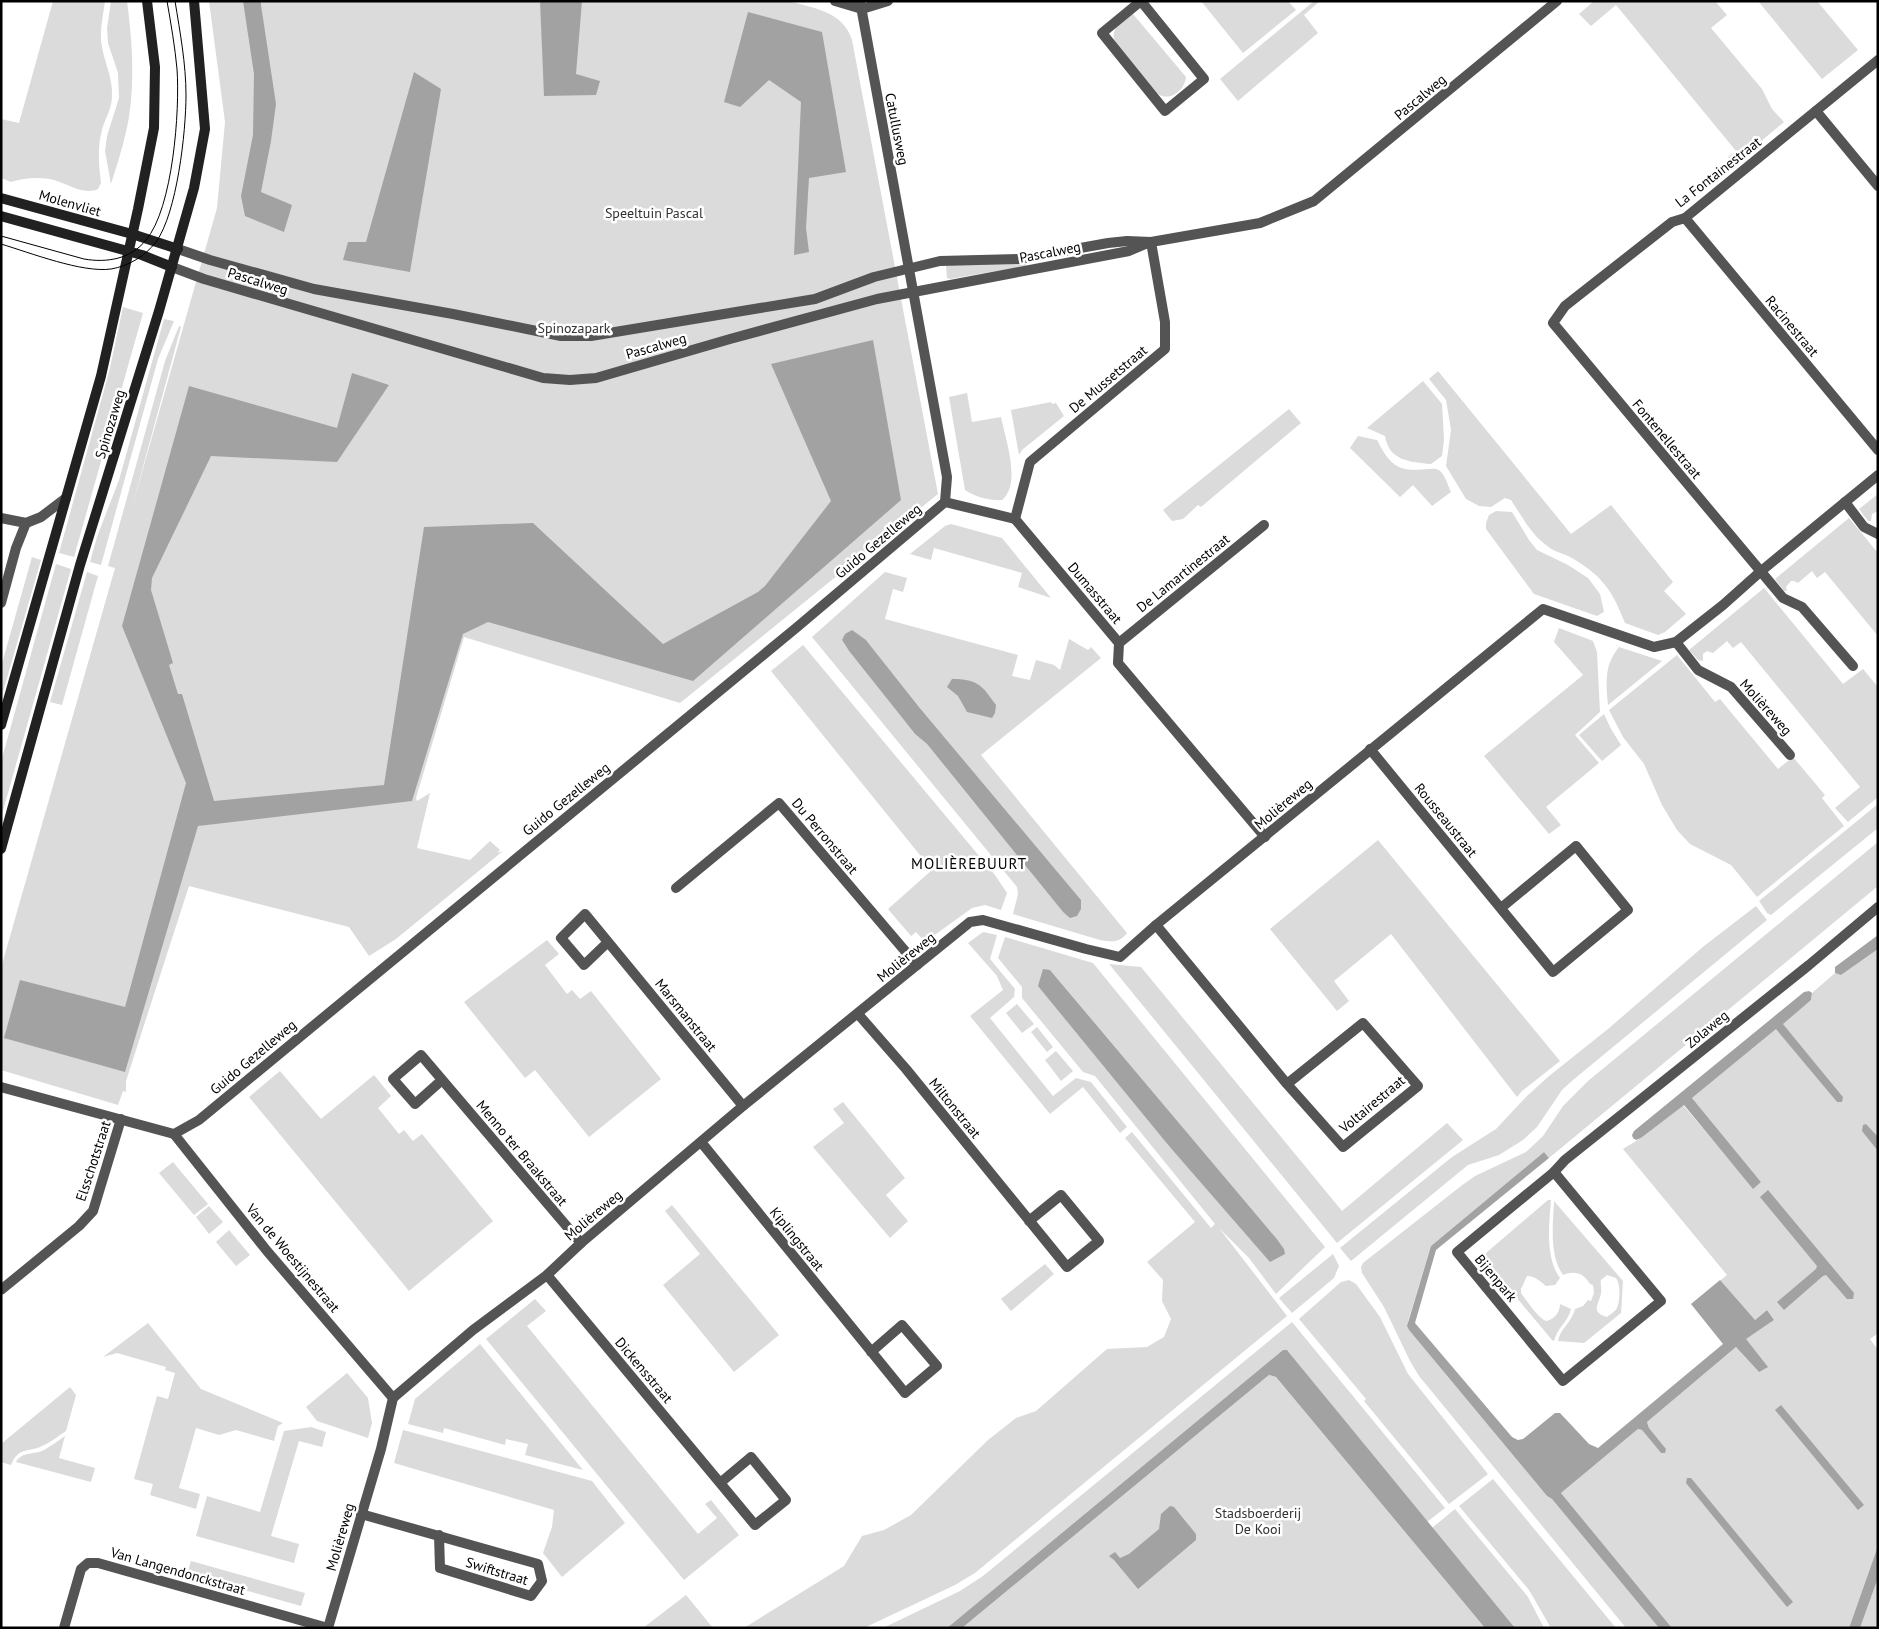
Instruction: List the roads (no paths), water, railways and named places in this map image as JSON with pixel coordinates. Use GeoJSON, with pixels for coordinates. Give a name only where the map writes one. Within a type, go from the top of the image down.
{"type":"FeatureCollection","features":[{"type":"Feature","properties":{"kind":"main road","name":"Spinozaweg"},"geometry":{"type":"LineString","coordinates":[[1,725],[101,376],[154,128],[154,67],[147,1]]}},
{"type":"Feature","properties":{"kind":"main road","name":"Spinozaweg"},"geometry":{"type":"LineString","coordinates":[[1,849],[80,564],[178,249],[194,188],[205,129],[194,1]]}},
{"type":"Feature","properties":{"kind":"main road","name":"Molenvliet"},"geometry":{"type":"LineString","coordinates":[[1,198],[132,234],[178,249]]}},
{"type":"Feature","properties":{"kind":"main road"},"geometry":{"type":"LineString","coordinates":[[1,216],[128,252],[172,267]]}},
{"type":"Feature","properties":{"kind":"street"},"geometry":{"type":"LineString","coordinates":[[835,1],[861,5],[888,1]]}},
{"type":"Feature","properties":{"kind":"street"},"geometry":{"type":"LineString","coordinates":[[1141,1],[1204,79],[1165,111],[1102,33],[1141,1]]}},
{"type":"Feature","properties":{"kind":"street","name":"Pascalweg"},"geometry":{"type":"LineString","coordinates":[[178,249],[210,260],[314,289],[562,336],[581,336],[601,335],[816,299],[874,277],[940,261],[1020,259],[1127,241],[1151,242],[1260,223],[1314,201],[1557,1]]}},
{"type":"Feature","properties":{"kind":"street","name":"Catullusweg"},"geometry":{"type":"LineString","coordinates":[[861,5],[913,292]]}},
{"type":"Feature","properties":{"kind":"street","name":"La Fontainestraat"},"geometry":{"type":"LineString","coordinates":[[1553,323],[1565,306],[1672,222],[1685,218],[1878,60]]}},
{"type":"Feature","properties":{"kind":"street"},"geometry":{"type":"LineString","coordinates":[[1816,111],[1878,186]]}},
{"type":"Feature","properties":{"kind":"street","name":"Racinestraat"},"geometry":{"type":"LineString","coordinates":[[1685,218],[1878,450]]}},
{"type":"Feature","properties":{"kind":"street","name":"Pascalweg"},"geometry":{"type":"LineString","coordinates":[[172,267],[214,282],[446,351],[544,378],[570,380],[596,378],[877,299],[1129,251],[1151,242]]}},
{"type":"Feature","properties":{"kind":"street","name":"De Mussetstraat"},"geometry":{"type":"LineString","coordinates":[[1015,519],[1030,462],[1165,349],[1165,322],[1151,242]]}},
{"type":"Feature","properties":{"kind":"street"},"geometry":{"type":"LineString","coordinates":[[913,292],[946,477],[945,502],[1015,519]]}},
{"type":"Feature","properties":{"kind":"street","name":"Fontenellestraat"},"geometry":{"type":"LineString","coordinates":[[1553,323],[1760,572]]}},
{"type":"Feature","properties":{"kind":"street","name":"Molièreweg"},"geometry":{"type":"LineString","coordinates":[[328,1628],[393,1398],[473,1330],[547,1274],[743,1106],[970,922],[983,920],[1120,957],[1156,925],[1543,609],[1654,647],[1676,642],[1878,475]]}},
{"type":"Feature","properties":{"kind":"street"},"geometry":{"type":"LineString","coordinates":[[1,518],[26,523],[41,516],[66,498]]}},
{"type":"Feature","properties":{"kind":"street","name":"Guido Gezelleweg"},"geometry":{"type":"LineString","coordinates":[[174,1134],[199,1120],[789,634],[945,502]]}},
{"type":"Feature","properties":{"kind":"street"},"geometry":{"type":"LineString","coordinates":[[1845,502],[1864,527],[1878,534]]}},
{"type":"Feature","properties":{"kind":"street","name":"Dumasstraat"},"geometry":{"type":"LineString","coordinates":[[1015,519],[1119,643],[1118,663],[1265,837]]}},
{"type":"Feature","properties":{"kind":"street"},"geometry":{"type":"LineString","coordinates":[[1,603],[16,548],[26,523]]}},
{"type":"Feature","properties":{"kind":"street","name":"De Lamartinestraat"},"geometry":{"type":"LineString","coordinates":[[1119,643],[1264,525]]}},
{"type":"Feature","properties":{"kind":"street"},"geometry":{"type":"LineString","coordinates":[[1760,572],[1783,598],[1802,607],[1853,666]]}},
{"type":"Feature","properties":{"kind":"street","name":"Molièreweg"},"geometry":{"type":"LineString","coordinates":[[1676,642],[1698,670],[1731,686],[1790,755]]}},
{"type":"Feature","properties":{"kind":"street","name":"Rousseaustraat"},"geometry":{"type":"LineString","coordinates":[[1370,750],[1553,972],[1628,910],[1576,846],[1501,908]]}},
{"type":"Feature","properties":{"kind":"street","name":"Du Perronstraat"},"geometry":{"type":"LineString","coordinates":[[676,888],[779,803],[917,965]]}},
{"type":"Feature","properties":{"kind":"street","name":"Zolaweg"},"geometry":{"type":"LineString","coordinates":[[1554,1172],[1565,1160],[1809,965],[1878,907]]}},
{"type":"Feature","properties":{"kind":"street","name":"Marsmanstraat"},"geometry":{"type":"LineString","coordinates":[[608,942],[584,964],[561,938],[585,914],[743,1106]]}},
{"type":"Feature","properties":{"kind":"street","name":"Voltairestraat"},"geometry":{"type":"LineString","coordinates":[[1156,925],[1287,1084],[1343,1147],[1418,1086],[1363,1023],[1287,1084]]}},
{"type":"Feature","properties":{"kind":"street","name":"Miltonstraat"},"geometry":{"type":"LineString","coordinates":[[858,1014],[906,1068],[1029,1221],[1067,1267],[1099,1241],[1061,1195],[1029,1221]]}},
{"type":"Feature","properties":{"kind":"street","name":"Menno ter Braakstraat"},"geometry":{"type":"LineString","coordinates":[[442,1080],[415,1104],[393,1079],[421,1055],[581,1243]]}},
{"type":"Feature","properties":{"kind":"street"},"geometry":{"type":"LineString","coordinates":[[1,1087],[174,1134]]}},
{"type":"Feature","properties":{"kind":"street","name":"Elsschotstraat"},"geometry":{"type":"LineString","coordinates":[[1,1290],[80,1226],[92,1211],[121,1119]]}},
{"type":"Feature","properties":{"kind":"street","name":"Van de Woestijnestraat"},"geometry":{"type":"LineString","coordinates":[[174,1134],[267,1251],[393,1398]]}},
{"type":"Feature","properties":{"kind":"street","name":"Kiplingstraat"},"geometry":{"type":"LineString","coordinates":[[701,1142],[871,1352],[905,1393],[937,1366],[902,1325],[871,1352]]}},
{"type":"Feature","properties":{"kind":"street","name":"Bijenpark"},"geometry":{"type":"LineString","coordinates":[[1554,1172],[1661,1301],[1563,1381],[1457,1252],[1554,1172]]}},
{"type":"Feature","properties":{"kind":"street","name":"Dickensstraat"},"geometry":{"type":"LineString","coordinates":[[547,1274],[755,1526],[786,1500],[751,1457],[720,1483]]}},
{"type":"Feature","properties":{"kind":"street","name":"Swiftstraat"},"geometry":{"type":"LineString","coordinates":[[361,1514],[439,1535],[538,1564],[542,1581],[531,1596],[440,1568],[439,1535]]}},
{"type":"Feature","properties":{"kind":"street","name":"Van Langendonckstraat"},"geometry":{"type":"LineString","coordinates":[[64,1628],[81,1569],[88,1563],[98,1563],[328,1628]]}},
{"type":"Feature","properties":{"kind":"tram line"},"geometry":{"type":"LineString","coordinates":[[1,236],[93,260],[110,260],[126,255],[133,252],[146,240],[163,206],[176,133],[177,69],[167,1]]}},
{"type":"Feature","properties":{"kind":"tram line"},"geometry":{"type":"LineString","coordinates":[[1,244],[71,265],[111,269],[130,263],[142,256],[156,242],[170,212],[179,172],[184,130],[185,72],[175,1]]}},
{"type":"Feature","properties":{"kind":"district","name":"MOLIÈREBUURT"},"geometry":{"type":"Point","coordinates":[969,864]}},
{"type":"Feature","properties":{"kind":"park label","name":"Speeltuin Pascal"},"geometry":{"type":"Point","coordinates":[654,213]}},
{"type":"Feature","properties":{"kind":"park label","name":"Spinozapark"},"geometry":{"type":"Point","coordinates":[574,328]}},
{"type":"Feature","properties":{"kind":"park label","name":"Stadsboerderij De Kooi"},"geometry":{"type":"Point","coordinates":[1258,1522]}}]}
